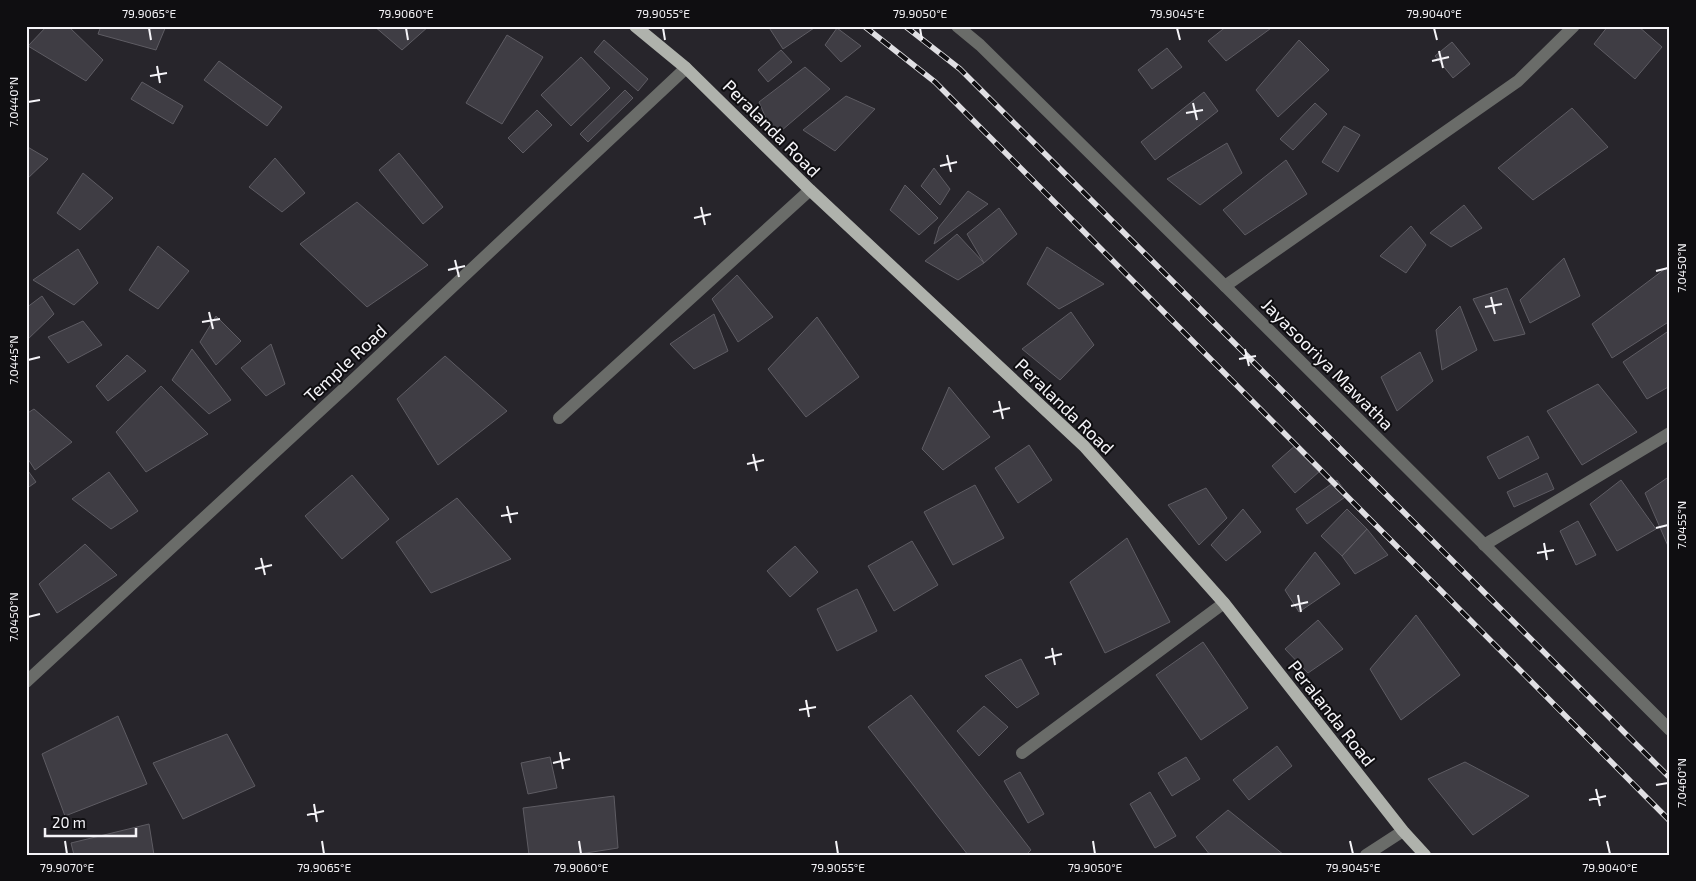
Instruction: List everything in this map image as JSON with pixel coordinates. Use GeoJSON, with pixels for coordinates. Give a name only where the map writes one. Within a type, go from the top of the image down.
{"type":"FeatureCollection","features":[{"type":"Feature","properties":{"kind":"main road","name":"Peralanda Road"},"geometry":{"type":"LineString","coordinates":[[635,26],[686,68],[810,190],[1084,446],[1224,603],[1403,832],[1425,855]]}},
{"type":"Feature","properties":{"kind":"street","name":"Jayasooriya Mawatha"},"geometry":{"type":"LineString","coordinates":[[957,26],[980,45],[1225,286],[1670,730]]}},
{"type":"Feature","properties":{"kind":"street"},"geometry":{"type":"LineString","coordinates":[[1225,286],[1518,81],[1574,26]]}},
{"type":"Feature","properties":{"kind":"street","name":"Temple Road"},"geometry":{"type":"LineString","coordinates":[[26,682],[350,383],[686,68]]}},
{"type":"Feature","properties":{"kind":"street"},"geometry":{"type":"LineString","coordinates":[[559,418],[810,190]]}},
{"type":"Feature","properties":{"kind":"street"},"geometry":{"type":"LineString","coordinates":[[1484,545],[1670,433]]}},
{"type":"Feature","properties":{"kind":"street"},"geometry":{"type":"LineString","coordinates":[[1022,753],[1224,603]]}},
{"type":"Feature","properties":{"kind":"street"},"geometry":{"type":"LineString","coordinates":[[1366,855],[1403,832]]}},
{"type":"Feature","properties":{"kind":"building"},"geometry":{"type":"Polygon","coordinates":[[[47,26],[68,26],[103,60],[86,81],[28,46],[47,26]]]}},
{"type":"Feature","properties":{"kind":"building"},"geometry":{"type":"Polygon","coordinates":[[[101,26],[166,26],[156,50],[98,34],[101,26]]]}},
{"type":"Feature","properties":{"kind":"building"},"geometry":{"type":"Polygon","coordinates":[[[374,26],[429,26],[402,50],[374,26]]]}},
{"type":"Feature","properties":{"kind":"building"},"geometry":{"type":"Polygon","coordinates":[[[768,26],[817,26],[783,49],[768,26]]]}},
{"type":"Feature","properties":{"kind":"building"},"geometry":{"type":"Polygon","coordinates":[[[1227,26],[1274,26],[1226,61],[1208,41],[1227,26]]]}},
{"type":"Feature","properties":{"kind":"building"},"geometry":{"type":"Polygon","coordinates":[[[1608,26],[1638,26],[1662,47],[1635,79],[1594,44],[1608,26]]]}},
{"type":"Feature","properties":{"kind":"building"},"geometry":{"type":"Polygon","coordinates":[[[837,28],[861,46],[841,62],[825,45],[837,28]]]}},
{"type":"Feature","properties":{"kind":"building"},"geometry":{"type":"Polygon","coordinates":[[[507,35],[543,57],[502,124],[466,103],[507,35]]]}},
{"type":"Feature","properties":{"kind":"building"},"geometry":{"type":"Polygon","coordinates":[[[604,40],[648,79],[638,91],[594,52],[604,40]]]}},
{"type":"Feature","properties":{"kind":"building"},"geometry":{"type":"Polygon","coordinates":[[[1299,40],[1329,70],[1278,117],[1256,90],[1299,40]]]}},
{"type":"Feature","properties":{"kind":"building"},"geometry":{"type":"Polygon","coordinates":[[[1452,42],[1470,64],[1453,78],[1435,56],[1452,42]]]}},
{"type":"Feature","properties":{"kind":"building"},"geometry":{"type":"Polygon","coordinates":[[[1167,48],[1182,67],[1152,89],[1138,70],[1167,48]]]}},
{"type":"Feature","properties":{"kind":"building"},"geometry":{"type":"Polygon","coordinates":[[[781,50],[792,62],[768,82],[758,70],[781,50]]]}},
{"type":"Feature","properties":{"kind":"building"},"geometry":{"type":"Polygon","coordinates":[[[581,57],[610,88],[571,126],[541,95],[581,57]]]}},
{"type":"Feature","properties":{"kind":"building"},"geometry":{"type":"Polygon","coordinates":[[[219,61],[282,107],[267,126],[204,80],[219,61]]]}},
{"type":"Feature","properties":{"kind":"building"},"geometry":{"type":"Polygon","coordinates":[[[805,67],[830,89],[774,137],[759,102],[805,67]]]}},
{"type":"Feature","properties":{"kind":"building"},"geometry":{"type":"Polygon","coordinates":[[[142,82],[183,106],[173,124],[131,99],[142,82]]]}},
{"type":"Feature","properties":{"kind":"building"},"geometry":{"type":"Polygon","coordinates":[[[625,90],[633,98],[588,142],[580,134],[625,90]]]}},
{"type":"Feature","properties":{"kind":"building"},"geometry":{"type":"Polygon","coordinates":[[[1204,92],[1218,111],[1155,160],[1141,142],[1204,92]]]}},
{"type":"Feature","properties":{"kind":"building"},"geometry":{"type":"Polygon","coordinates":[[[846,96],[875,109],[835,151],[803,130],[846,96]]]}},
{"type":"Feature","properties":{"kind":"building"},"geometry":{"type":"Polygon","coordinates":[[[1315,103],[1327,114],[1293,150],[1280,139],[1315,103]]]}},
{"type":"Feature","properties":{"kind":"building"},"geometry":{"type":"Polygon","coordinates":[[[1572,108],[1608,147],[1533,200],[1498,168],[1572,108]]]}},
{"type":"Feature","properties":{"kind":"building"},"geometry":{"type":"Polygon","coordinates":[[[537,110],[552,125],[523,153],[508,138],[537,110]]]}},
{"type":"Feature","properties":{"kind":"building"},"geometry":{"type":"Polygon","coordinates":[[[1344,126],[1360,135],[1338,172],[1322,162],[1344,126]]]}},
{"type":"Feature","properties":{"kind":"building"},"geometry":{"type":"Polygon","coordinates":[[[1227,143],[1242,173],[1200,205],[1167,179],[1227,143]]]}},
{"type":"Feature","properties":{"kind":"building"},"geometry":{"type":"Polygon","coordinates":[[[26,146],[48,159],[26,180],[26,146]]]}},
{"type":"Feature","properties":{"kind":"building"},"geometry":{"type":"Polygon","coordinates":[[[399,153],[443,207],[423,224],[379,170],[399,153]]]}},
{"type":"Feature","properties":{"kind":"building"},"geometry":{"type":"Polygon","coordinates":[[[275,158],[305,193],[282,212],[249,187],[275,158]]]}},
{"type":"Feature","properties":{"kind":"building"},"geometry":{"type":"Polygon","coordinates":[[[1286,160],[1307,194],[1245,235],[1223,210],[1286,160]]]}},
{"type":"Feature","properties":{"kind":"building"},"geometry":{"type":"Polygon","coordinates":[[[934,168],[950,189],[940,205],[921,186],[934,168]]]}},
{"type":"Feature","properties":{"kind":"building"},"geometry":{"type":"Polygon","coordinates":[[[83,173],[113,198],[80,230],[57,213],[83,173]]]}},
{"type":"Feature","properties":{"kind":"building"},"geometry":{"type":"Polygon","coordinates":[[[905,185],[938,218],[919,235],[890,210],[905,185]]]}},
{"type":"Feature","properties":{"kind":"building"},"geometry":{"type":"Polygon","coordinates":[[[968,191],[988,204],[934,244],[939,227],[968,191]]]}},
{"type":"Feature","properties":{"kind":"building"},"geometry":{"type":"Polygon","coordinates":[[[357,202],[428,265],[367,307],[300,244],[357,202]]]}},
{"type":"Feature","properties":{"kind":"building"},"geometry":{"type":"Polygon","coordinates":[[[1464,205],[1482,228],[1451,247],[1430,233],[1464,205]]]}},
{"type":"Feature","properties":{"kind":"building"},"geometry":{"type":"Polygon","coordinates":[[[999,208],[1017,234],[984,263],[967,234],[999,208]]]}},
{"type":"Feature","properties":{"kind":"building"},"geometry":{"type":"Polygon","coordinates":[[[1411,226],[1426,245],[1406,273],[1380,256],[1411,226]]]}},
{"type":"Feature","properties":{"kind":"building"},"geometry":{"type":"Polygon","coordinates":[[[957,234],[984,263],[958,280],[925,261],[957,234]]]}},
{"type":"Feature","properties":{"kind":"building"},"geometry":{"type":"Polygon","coordinates":[[[158,246],[189,271],[158,309],[129,290],[158,246]]]}},
{"type":"Feature","properties":{"kind":"building"},"geometry":{"type":"Polygon","coordinates":[[[1047,247],[1104,284],[1059,309],[1027,284],[1047,247]]]}},
{"type":"Feature","properties":{"kind":"building"},"geometry":{"type":"Polygon","coordinates":[[[78,249],[98,283],[74,305],[33,280],[78,249]]]}},
{"type":"Feature","properties":{"kind":"building"},"geometry":{"type":"Polygon","coordinates":[[[1564,258],[1580,296],[1530,323],[1520,300],[1564,258]]]}},
{"type":"Feature","properties":{"kind":"building"},"geometry":{"type":"Polygon","coordinates":[[[1670,265],[1670,321],[1612,358],[1592,324],[1670,265]]]}},
{"type":"Feature","properties":{"kind":"building"},"geometry":{"type":"Polygon","coordinates":[[[737,275],[773,317],[738,342],[712,299],[737,275]]]}},
{"type":"Feature","properties":{"kind":"building"},"geometry":{"type":"Polygon","coordinates":[[[1507,288],[1525,334],[1494,341],[1473,299],[1507,288]]]}},
{"type":"Feature","properties":{"kind":"building"},"geometry":{"type":"Polygon","coordinates":[[[42,296],[54,314],[26,341],[26,308],[42,296]]]}},
{"type":"Feature","properties":{"kind":"building"},"geometry":{"type":"Polygon","coordinates":[[[1460,306],[1477,350],[1442,370],[1436,330],[1460,306]]]}},
{"type":"Feature","properties":{"kind":"building"},"geometry":{"type":"Polygon","coordinates":[[[1071,312],[1094,345],[1060,380],[1022,349],[1071,312]]]}},
{"type":"Feature","properties":{"kind":"building"},"geometry":{"type":"Polygon","coordinates":[[[714,314],[728,351],[694,369],[670,344],[714,314]]]}},
{"type":"Feature","properties":{"kind":"building"},"geometry":{"type":"Polygon","coordinates":[[[216,316],[241,341],[216,365],[200,342],[216,316]]]}},
{"type":"Feature","properties":{"kind":"building"},"geometry":{"type":"Polygon","coordinates":[[[817,317],[859,377],[806,417],[768,369],[817,317]]]}},
{"type":"Feature","properties":{"kind":"building"},"geometry":{"type":"Polygon","coordinates":[[[83,321],[102,345],[68,363],[48,337],[83,321]]]}},
{"type":"Feature","properties":{"kind":"building"},"geometry":{"type":"Polygon","coordinates":[[[1667,332],[1670,335],[1670,386],[1647,399],[1623,362],[1667,332]]]}},
{"type":"Feature","properties":{"kind":"building"},"geometry":{"type":"Polygon","coordinates":[[[271,344],[285,384],[266,396],[241,368],[271,344]]]}},
{"type":"Feature","properties":{"kind":"building"},"geometry":{"type":"Polygon","coordinates":[[[192,349],[231,400],[209,414],[172,380],[192,349]]]}},
{"type":"Feature","properties":{"kind":"building"},"geometry":{"type":"Polygon","coordinates":[[[1420,352],[1433,381],[1397,411],[1381,377],[1420,352]]]}},
{"type":"Feature","properties":{"kind":"building"},"geometry":{"type":"Polygon","coordinates":[[[127,355],[146,371],[108,401],[96,386],[127,355]]]}},
{"type":"Feature","properties":{"kind":"building"},"geometry":{"type":"Polygon","coordinates":[[[445,356],[507,411],[438,465],[397,399],[445,356]]]}},
{"type":"Feature","properties":{"kind":"building"},"geometry":{"type":"Polygon","coordinates":[[[1598,384],[1637,432],[1582,465],[1547,411],[1598,384]]]}},
{"type":"Feature","properties":{"kind":"building"},"geometry":{"type":"Polygon","coordinates":[[[161,386],[208,434],[146,472],[116,432],[161,386]]]}},
{"type":"Feature","properties":{"kind":"building"},"geometry":{"type":"Polygon","coordinates":[[[949,387],[990,437],[943,470],[922,449],[949,387]]]}},
{"type":"Feature","properties":{"kind":"building"},"geometry":{"type":"Polygon","coordinates":[[[34,409],[72,442],[35,470],[26,456],[26,414],[34,409]]]}},
{"type":"Feature","properties":{"kind":"building"},"geometry":{"type":"Polygon","coordinates":[[[1528,436],[1539,458],[1499,479],[1487,457],[1528,436]]]}},
{"type":"Feature","properties":{"kind":"building"},"geometry":{"type":"Polygon","coordinates":[[[1297,444],[1320,471],[1295,493],[1272,466],[1297,444]]]}},
{"type":"Feature","properties":{"kind":"building"},"geometry":{"type":"Polygon","coordinates":[[[1029,445],[1052,480],[1018,503],[995,468],[1029,445]]]}},
{"type":"Feature","properties":{"kind":"building"},"geometry":{"type":"Polygon","coordinates":[[[26,468],[36,482],[26,489],[26,468]]]}},
{"type":"Feature","properties":{"kind":"building"},"geometry":{"type":"Polygon","coordinates":[[[109,472],[138,511],[111,529],[72,499],[109,472]]]}},
{"type":"Feature","properties":{"kind":"building"},"geometry":{"type":"Polygon","coordinates":[[[1547,473],[1554,489],[1514,507],[1507,492],[1547,473]]]}},
{"type":"Feature","properties":{"kind":"building"},"geometry":{"type":"Polygon","coordinates":[[[352,475],[389,519],[342,559],[305,516],[352,475]]]}},
{"type":"Feature","properties":{"kind":"building"},"geometry":{"type":"Polygon","coordinates":[[[1670,476],[1670,546],[1668,546],[1645,493],[1670,476]]]}},
{"type":"Feature","properties":{"kind":"building"},"geometry":{"type":"Polygon","coordinates":[[[1337,480],[1348,495],[1307,524],[1296,509],[1337,480]]]}},
{"type":"Feature","properties":{"kind":"building"},"geometry":{"type":"Polygon","coordinates":[[[1621,480],[1656,529],[1617,551],[1590,504],[1621,480]]]}},
{"type":"Feature","properties":{"kind":"building"},"geometry":{"type":"Polygon","coordinates":[[[975,485],[1004,538],[953,565],[924,512],[975,485]]]}},
{"type":"Feature","properties":{"kind":"building"},"geometry":{"type":"Polygon","coordinates":[[[1206,488],[1227,518],[1199,545],[1168,505],[1206,488]]]}},
{"type":"Feature","properties":{"kind":"building"},"geometry":{"type":"Polygon","coordinates":[[[457,498],[511,559],[431,593],[396,542],[457,498]]]}},
{"type":"Feature","properties":{"kind":"building"},"geometry":{"type":"Polygon","coordinates":[[[1243,509],[1261,532],[1226,561],[1211,545],[1243,509]]]}},
{"type":"Feature","properties":{"kind":"building"},"geometry":{"type":"Polygon","coordinates":[[[1347,509],[1367,529],[1342,556],[1321,536],[1347,509]]]}},
{"type":"Feature","properties":{"kind":"building"},"geometry":{"type":"Polygon","coordinates":[[[1578,521],[1596,555],[1576,565],[1560,531],[1578,521]]]}},
{"type":"Feature","properties":{"kind":"building"},"geometry":{"type":"Polygon","coordinates":[[[1367,529],[1388,555],[1355,574],[1342,556],[1367,529]]]}},
{"type":"Feature","properties":{"kind":"building"},"geometry":{"type":"Polygon","coordinates":[[[1127,538],[1170,622],[1105,653],[1070,582],[1127,538]]]}},
{"type":"Feature","properties":{"kind":"building"},"geometry":{"type":"Polygon","coordinates":[[[912,541],[938,585],[894,611],[868,566],[912,541]]]}},
{"type":"Feature","properties":{"kind":"building"},"geometry":{"type":"Polygon","coordinates":[[[85,544],[117,575],[57,613],[39,584],[85,544]]]}},
{"type":"Feature","properties":{"kind":"building"},"geometry":{"type":"Polygon","coordinates":[[[795,546],[818,572],[790,597],[767,571],[795,546]]]}},
{"type":"Feature","properties":{"kind":"building"},"geometry":{"type":"Polygon","coordinates":[[[1315,552],[1340,584],[1299,612],[1285,590],[1315,552]]]}},
{"type":"Feature","properties":{"kind":"building"},"geometry":{"type":"Polygon","coordinates":[[[857,589],[877,631],[837,651],[817,609],[857,589]]]}},
{"type":"Feature","properties":{"kind":"building"},"geometry":{"type":"Polygon","coordinates":[[[1416,615],[1460,675],[1401,720],[1370,669],[1416,615]]]}},
{"type":"Feature","properties":{"kind":"building"},"geometry":{"type":"Polygon","coordinates":[[[1318,620],[1343,649],[1308,673],[1285,649],[1318,620]]]}},
{"type":"Feature","properties":{"kind":"building"},"geometry":{"type":"Polygon","coordinates":[[[1203,642],[1248,708],[1201,740],[1156,675],[1203,642]]]}},
{"type":"Feature","properties":{"kind":"building"},"geometry":{"type":"Polygon","coordinates":[[[1021,659],[1039,694],[1017,708],[985,676],[1021,659]]]}},
{"type":"Feature","properties":{"kind":"building"},"geometry":{"type":"Polygon","coordinates":[[[911,695],[1031,850],[1026,855],[968,855],[868,727],[911,695]]]}},
{"type":"Feature","properties":{"kind":"building"},"geometry":{"type":"Polygon","coordinates":[[[984,706],[1008,727],[979,756],[957,731],[984,706]]]}},
{"type":"Feature","properties":{"kind":"building"},"geometry":{"type":"Polygon","coordinates":[[[118,716],[147,784],[65,816],[42,754],[118,716]]]}},
{"type":"Feature","properties":{"kind":"building"},"geometry":{"type":"Polygon","coordinates":[[[227,734],[255,786],[183,819],[153,763],[227,734]]]}},
{"type":"Feature","properties":{"kind":"building"},"geometry":{"type":"Polygon","coordinates":[[[1277,746],[1292,766],[1249,800],[1233,780],[1277,746]]]}},
{"type":"Feature","properties":{"kind":"building"},"geometry":{"type":"Polygon","coordinates":[[[550,757],[557,788],[528,794],[521,763],[550,757]]]}},
{"type":"Feature","properties":{"kind":"building"},"geometry":{"type":"Polygon","coordinates":[[[1186,757],[1200,779],[1172,796],[1158,773],[1186,757]]]}},
{"type":"Feature","properties":{"kind":"building"},"geometry":{"type":"Polygon","coordinates":[[[1465,762],[1529,796],[1473,835],[1428,779],[1465,762]]]}},
{"type":"Feature","properties":{"kind":"building"},"geometry":{"type":"Polygon","coordinates":[[[1020,772],[1044,814],[1028,823],[1004,781],[1020,772]]]}},
{"type":"Feature","properties":{"kind":"building"},"geometry":{"type":"Polygon","coordinates":[[[1150,792],[1176,836],[1155,848],[1130,804],[1150,792]]]}},
{"type":"Feature","properties":{"kind":"building"},"geometry":{"type":"Polygon","coordinates":[[[614,796],[618,848],[573,855],[529,855],[523,808],[614,796]]]}},
{"type":"Feature","properties":{"kind":"building"},"geometry":{"type":"Polygon","coordinates":[[[1228,810],[1284,855],[1210,855],[1196,837],[1228,810]]]}},
{"type":"Feature","properties":{"kind":"building"},"geometry":{"type":"Polygon","coordinates":[[[149,824],[154,855],[74,855],[71,843],[149,824]]]}},
{"type":"Feature","properties":{"kind":"railway"},"geometry":{"type":"LineString","coordinates":[[864,26],[935,82],[1670,821]]}},
{"type":"Feature","properties":{"kind":"railway"},"geometry":{"type":"LineString","coordinates":[[905,26],[960,69],[1670,778]]}}]}
